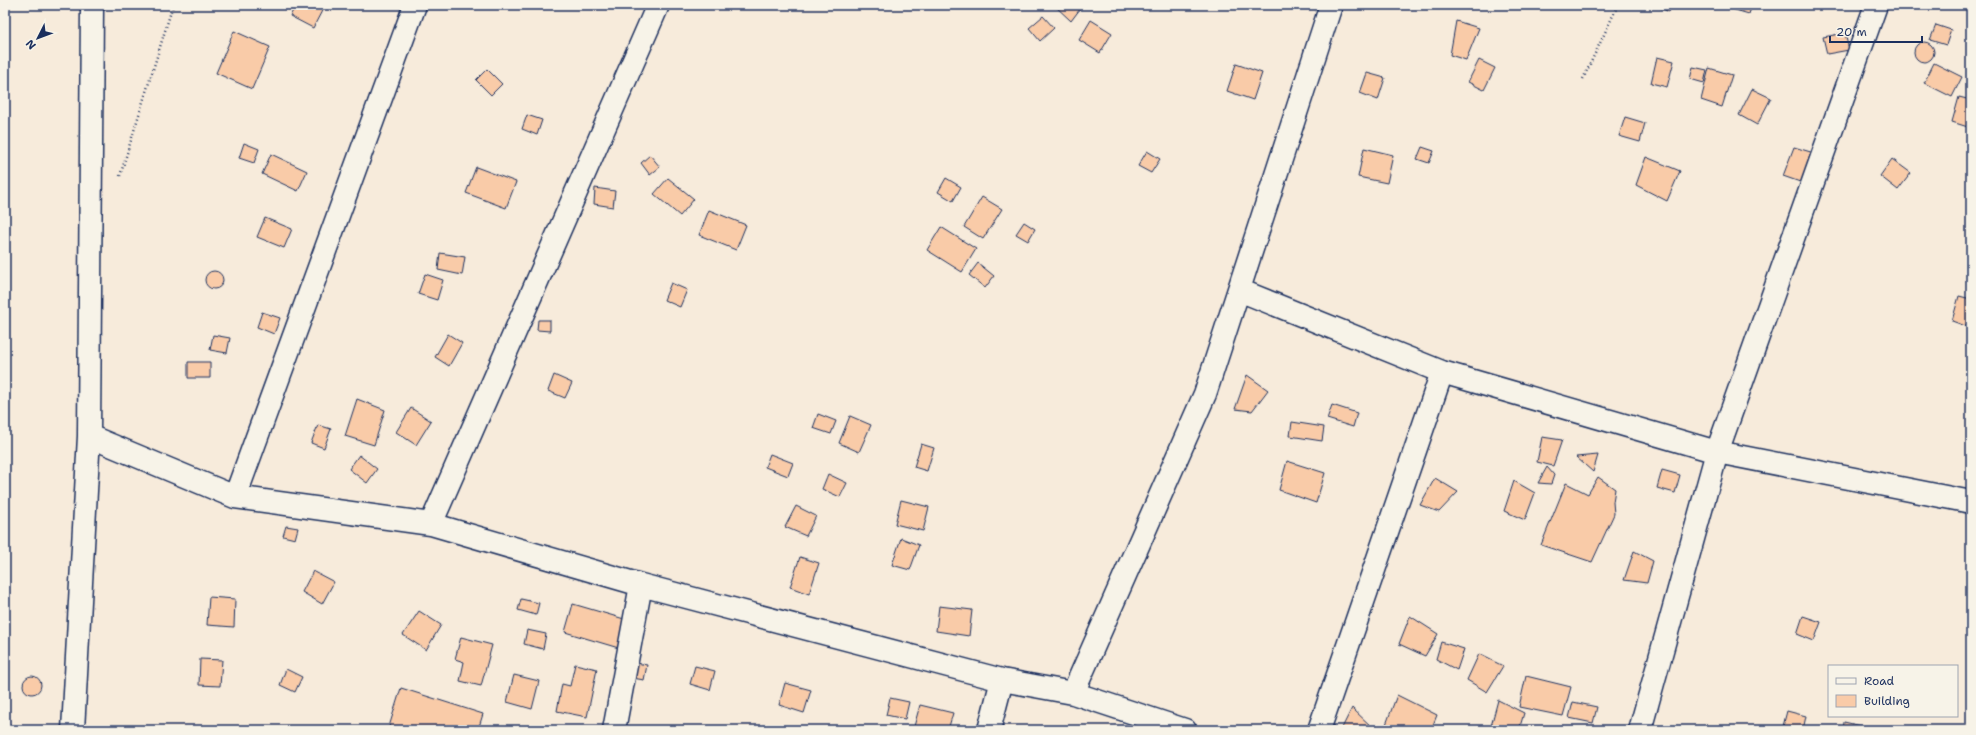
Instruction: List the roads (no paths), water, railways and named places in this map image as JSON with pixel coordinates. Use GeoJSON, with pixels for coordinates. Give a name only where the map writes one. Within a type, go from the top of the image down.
{"type":"FeatureCollection","features":[{"type":"Feature","properties":{"kind":"street"},"geometry":{"type":"LineString","coordinates":[[73,730],[89,436],[92,5]]}},
{"type":"Feature","properties":{"kind":"street"},"geometry":{"type":"LineString","coordinates":[[235,497],[415,5]]}},
{"type":"Feature","properties":{"kind":"street"},"geometry":{"type":"LineString","coordinates":[[431,524],[658,5]]}},
{"type":"Feature","properties":{"kind":"street"},"geometry":{"type":"LineString","coordinates":[[1073,693],[1205,394],[1331,5]]}},
{"type":"Feature","properties":{"kind":"street"},"geometry":{"type":"LineString","coordinates":[[1640,730],[1717,452],[1876,5]]}},
{"type":"Feature","properties":{"kind":"street"},"geometry":{"type":"LineString","coordinates":[[1239,290],[1442,372],[1717,452],[1971,502]]}},
{"type":"Feature","properties":{"kind":"street"},"geometry":{"type":"LineString","coordinates":[[1318,730],[1442,372]]}},
{"type":"Feature","properties":{"kind":"street"},"geometry":{"type":"LineString","coordinates":[[89,436],[235,497],[431,524],[641,585],[1002,680],[1073,693],[1185,730]]}},
{"type":"Feature","properties":{"kind":"street"},"geometry":{"type":"LineString","coordinates":[[614,730],[641,585]]}},
{"type":"Feature","properties":{"kind":"street"},"geometry":{"type":"LineString","coordinates":[[989,730],[1002,680]]}}]}
